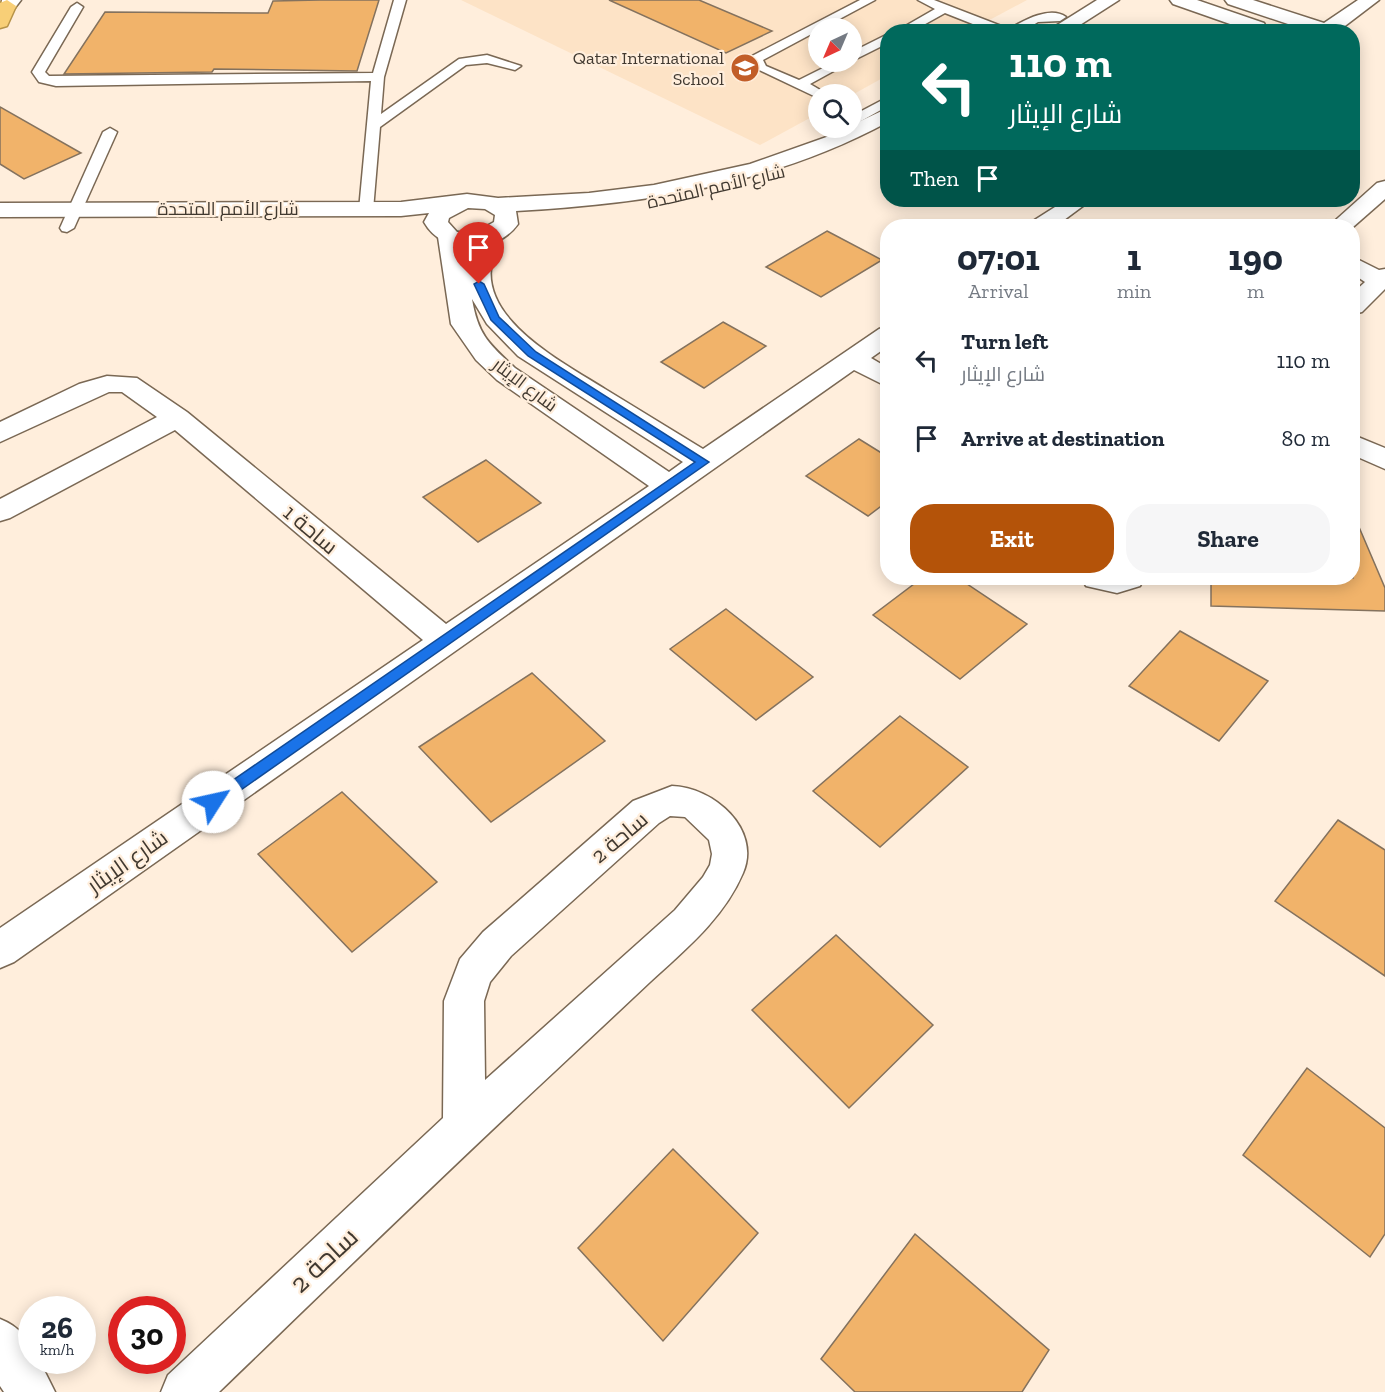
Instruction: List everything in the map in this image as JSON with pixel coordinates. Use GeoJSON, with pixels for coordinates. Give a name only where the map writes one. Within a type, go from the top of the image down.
{"type":"FeatureCollection","features":[{"type":"Feature","properties":{"kind":"street"},"geometry":{"type":"LineString","coordinates":[[1057,24],[1089,0]]}},
{"type":"Feature","properties":{"kind":"street"},"geometry":{"type":"LineString","coordinates":[[1057,24],[1110,0]]}},
{"type":"Feature","properties":{"kind":"street"},"geometry":{"type":"LineString","coordinates":[[1179,0],[1247,24]]}},
{"type":"Feature","properties":{"kind":"street"},"geometry":{"type":"LineString","coordinates":[[1234,0],[1304,24]]}},
{"type":"Feature","properties":{"kind":"street"},"geometry":{"type":"LineString","coordinates":[[1335,24],[1371,0]]}},
{"type":"Feature","properties":{"kind":"street","name":"شارع الأمم المتحدة"},"geometry":{"type":"LineString","coordinates":[[862,123],[880,117]]}},
{"type":"Feature","properties":{"kind":"street","name":"شارع الأمم المتحدة"},"geometry":{"type":"LineString","coordinates":[[0,210],[71,218],[398,220],[466,240],[545,216],[623,209],[733,187],[833,154],[880,132]]}},
{"type":"Feature","properties":{"kind":"street","name":"شارع الأمم المتحدة"},"geometry":{"type":"LineString","coordinates":[[0,230],[71,218],[366,210],[477,201],[496,205],[618,198],[691,186],[773,165],[827,138]]}},
{"type":"Feature","properties":{"kind":"street"},"geometry":{"type":"LineString","coordinates":[[1348,219],[1385,188]]}},
{"type":"Feature","properties":{"kind":"street"},"geometry":{"type":"LineString","coordinates":[[444,232],[438,217],[457,204]]}},
{"type":"Feature","properties":{"kind":"street"},"geometry":{"type":"LineString","coordinates":[[496,205],[506,213],[508,218],[497,232]]}},
{"type":"Feature","properties":{"kind":"street"},"geometry":{"type":"LineString","coordinates":[[1052,219],[1070,207]]}},
{"type":"Feature","properties":{"kind":"street","name":"شارع الإيثار"},"geometry":{"type":"LineString","coordinates":[[444,232],[464,324],[485,354],[506,374],[669,486]]}},
{"type":"Feature","properties":{"kind":"street","name":"شارع الإيثار"},"geometry":{"type":"LineString","coordinates":[[497,232],[485,243],[479,273],[479,284],[495,318],[532,354],[703,462]]}},
{"type":"Feature","properties":{"kind":"street"},"geometry":{"type":"LineString","coordinates":[[1360,267],[1382,278],[1360,300]]}},
{"type":"Feature","properties":{"kind":"street","name":"شارع الإيثار"},"geometry":{"type":"LineString","coordinates":[[0,950],[880,340]]}},
{"type":"Feature","properties":{"kind":"street"},"geometry":{"type":"LineString","coordinates":[[854,359],[880,374]]}},
{"type":"Feature","properties":{"kind":"street","name":"ساحة 1"},"geometry":{"type":"LineString","coordinates":[[0,433],[69,398],[107,384],[128,384],[177,418],[445,641]]}},
{"type":"Feature","properties":{"kind":"street"},"geometry":{"type":"LineString","coordinates":[[0,511],[177,418]]}},
{"type":"Feature","properties":{"kind":"street"},"geometry":{"type":"LineString","coordinates":[[1360,448],[1385,460]]}},
{"type":"Feature","properties":{"kind":"street","name":"ساحة 2"},"geometry":{"type":"LineString","coordinates":[[184,1392],[464,1127],[688,922],[717,887],[729,864],[728,850],[717,823],[705,810],[676,801],[663,803],[646,812],[497,944],[474,972],[464,1001],[464,1127]]}},
{"type":"Feature","properties":{"kind":"street"},"geometry":{"type":"LineString","coordinates":[[0,1342],[31,1392]]}},
{"type":"Feature","properties":{"kind":"lane"},"geometry":{"type":"LineString","coordinates":[[366,210],[378,77],[400,0]]}},
{"type":"Feature","properties":{"kind":"lane"},"geometry":{"type":"LineString","coordinates":[[808,89],[761,68],[756,59],[869,0]]}},
{"type":"Feature","properties":{"kind":"lane"},"geometry":{"type":"LineString","coordinates":[[924,0],[985,24]]}},
{"type":"Feature","properties":{"kind":"lane"},"geometry":{"type":"LineString","coordinates":[[77,7],[38,72],[44,78],[56,82],[378,77]]}},
{"type":"Feature","properties":{"kind":"lane"},"geometry":{"type":"LineString","coordinates":[[916,24],[945,8]]}},
{"type":"Feature","properties":{"kind":"lane"},"geometry":{"type":"LineString","coordinates":[[1027,24],[1035,19],[1057,24]]}},
{"type":"Feature","properties":{"kind":"lane"},"geometry":{"type":"LineString","coordinates":[[862,52],[880,42]]}},
{"type":"Feature","properties":{"kind":"lane"},"geometry":{"type":"LineString","coordinates":[[373,126],[463,62],[487,59],[515,66]]}},
{"type":"Feature","properties":{"kind":"lane"},"geometry":{"type":"LineString","coordinates":[[799,85],[824,72]]}},
{"type":"Feature","properties":{"kind":"lane"},"geometry":{"type":"LineString","coordinates":[[862,116],[880,106]]}},
{"type":"Feature","properties":{"kind":"lane"},"geometry":{"type":"LineString","coordinates":[[71,218],[110,132]]}},
{"type":"Feature","properties":{"kind":"shaded area","name":"Qatar International School"},"geometry":{"type":"Polygon","coordinates":[[[461,0],[1027,0],[982,24],[880,24],[880,79],[862,89],[862,84],[808,84],[808,119],[760,145],[461,0]]]}},
{"type":"Feature","properties":{"kind":"building"},"geometry":{"type":"Polygon","coordinates":[[[379,0],[357,71],[214,69],[212,72],[64,74],[105,12],[268,13],[273,1],[379,0]]]}},
{"type":"Feature","properties":{"kind":"building"},"geometry":{"type":"Polygon","coordinates":[[[609,0],[699,0],[772,31],[726,53],[609,0]]]}},
{"type":"Feature","properties":{"kind":"building"},"geometry":{"type":"Polygon","coordinates":[[[0,107],[81,153],[24,179],[0,164],[0,107]]]}},
{"type":"Feature","properties":{"kind":"building"},"geometry":{"type":"Polygon","coordinates":[[[827,231],[880,259],[880,261],[821,297],[766,267],[827,231]]]}},
{"type":"Feature","properties":{"kind":"building"},"geometry":{"type":"Polygon","coordinates":[[[723,322],[766,346],[704,388],[661,362],[723,322]]]}},
{"type":"Feature","properties":{"kind":"building"},"geometry":{"type":"Polygon","coordinates":[[[859,439],[880,452],[880,507],[868,516],[806,476],[859,439]]]}},
{"type":"Feature","properties":{"kind":"building"},"geometry":{"type":"Polygon","coordinates":[[[486,460],[541,503],[478,542],[423,497],[486,460]]]}},
{"type":"Feature","properties":{"kind":"building"},"geometry":{"type":"Polygon","coordinates":[[[1360,529],[1385,588],[1385,611],[1211,606],[1211,585],[1360,585],[1360,529]]]}},
{"type":"Feature","properties":{"kind":"building"},"geometry":{"type":"Polygon","coordinates":[[[913,585],[968,585],[1027,624],[960,679],[873,615],[913,585]]]}},
{"type":"Feature","properties":{"kind":"building"},"geometry":{"type":"Polygon","coordinates":[[[726,609],[813,677],[756,720],[670,649],[726,609]]]}},
{"type":"Feature","properties":{"kind":"building"},"geometry":{"type":"Polygon","coordinates":[[[1180,631],[1268,681],[1219,741],[1129,686],[1180,631]]]}},
{"type":"Feature","properties":{"kind":"building"},"geometry":{"type":"Polygon","coordinates":[[[532,673],[605,741],[491,822],[419,747],[532,673]]]}},
{"type":"Feature","properties":{"kind":"building"},"geometry":{"type":"Polygon","coordinates":[[[900,716],[968,767],[880,847],[813,791],[900,716]]]}},
{"type":"Feature","properties":{"kind":"building"},"geometry":{"type":"Polygon","coordinates":[[[342,792],[437,882],[352,952],[258,854],[342,792]]]}},
{"type":"Feature","properties":{"kind":"building"},"geometry":{"type":"Polygon","coordinates":[[[1338,820],[1385,850],[1385,976],[1275,901],[1338,820]]]}},
{"type":"Feature","properties":{"kind":"building"},"geometry":{"type":"Polygon","coordinates":[[[836,935],[933,1025],[849,1108],[752,1010],[836,935]]]}},
{"type":"Feature","properties":{"kind":"building"},"geometry":{"type":"Polygon","coordinates":[[[1307,1068],[1385,1128],[1385,1234],[1370,1257],[1243,1155],[1307,1068]]]}},
{"type":"Feature","properties":{"kind":"building"},"geometry":{"type":"Polygon","coordinates":[[[673,1149],[758,1233],[663,1341],[578,1248],[673,1149]]]}},
{"type":"Feature","properties":{"kind":"building"},"geometry":{"type":"Polygon","coordinates":[[[915,1234],[1049,1350],[1022,1392],[855,1392],[821,1359],[915,1234]]]}},
{"type":"Feature","properties":{"kind":"place","name":"Qatar International School"},"geometry":{"type":"Point","coordinates":[745,68]}},
{"type":"Feature","properties":{"kind":"route"},"geometry":{"type":"LineString","coordinates":[[213,802],[703,462],[532,354],[495,318],[479,284]]}}]}
